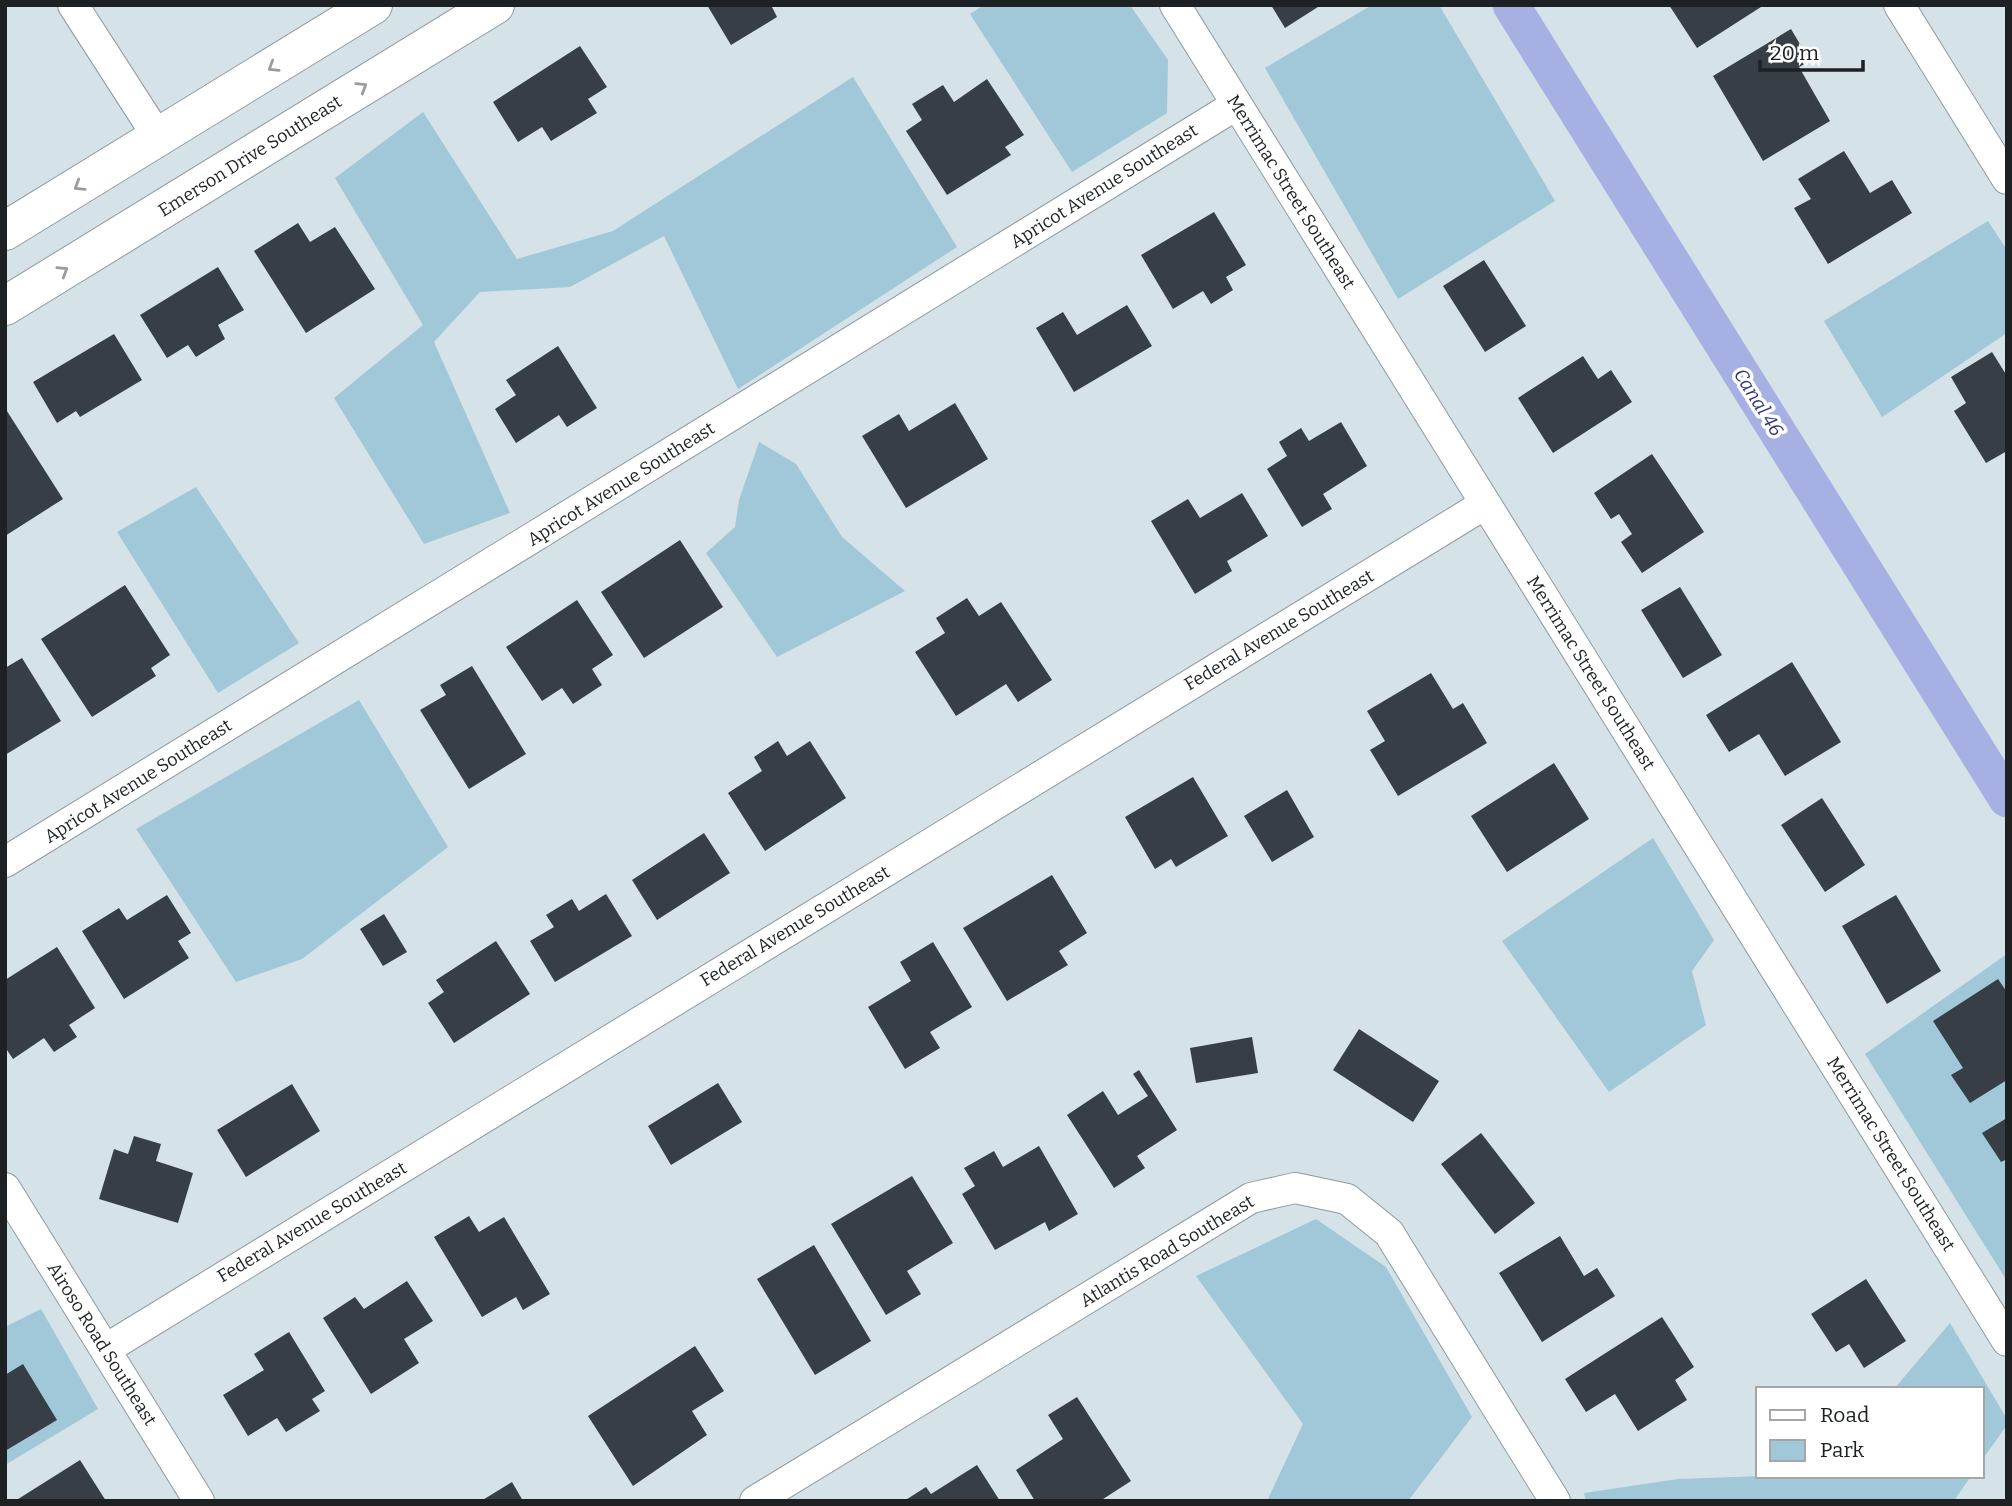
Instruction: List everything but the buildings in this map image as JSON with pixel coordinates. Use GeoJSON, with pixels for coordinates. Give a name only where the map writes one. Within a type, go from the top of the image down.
{"type":"FeatureCollection","features":[{"type":"Feature","properties":{"kind":"street"},"geometry":{"type":"LineString","coordinates":[[73,5],[158,137]]}},
{"type":"Feature","properties":{"kind":"street"},"geometry":{"type":"LineString","coordinates":[[5,231],[373,5]]}},
{"type":"Feature","properties":{"kind":"street","name":"Emerson Drive Southeast"},"geometry":{"type":"LineString","coordinates":[[5,306],[495,5]]}},
{"type":"Feature","properties":{"kind":"street","name":"Merrimac Street Southeast"},"geometry":{"type":"LineString","coordinates":[[1175,5],[2007,1341]]}},
{"type":"Feature","properties":{"kind":"street"},"geometry":{"type":"LineString","coordinates":[[1899,5],[2007,179]]}},
{"type":"Feature","properties":{"kind":"street","name":"Apricot Avenue Southeast"},"geometry":{"type":"LineString","coordinates":[[5,862],[1236,105]]}},
{"type":"Feature","properties":{"kind":"street","name":"Federal Avenue Southeast"},"geometry":{"type":"LineString","coordinates":[[106,1349],[1485,504]]}},
{"type":"Feature","properties":{"kind":"street","name":"Airoso Road Southeast"},"geometry":{"type":"LineString","coordinates":[[5,1188],[199,1501]]}},
{"type":"Feature","properties":{"kind":"street","name":"Atlantis Road Southeast"},"geometry":{"type":"LineString","coordinates":[[755,1501],[1251,1198],[1295,1188],[1347,1199],[1389,1233],[1555,1501]]}},
{"type":"Feature","properties":{"kind":"green space"},"geometry":{"type":"Polygon","coordinates":[[[984,5],[1130,5],[1168,60],[1167,113],[1072,172],[970,14],[984,5]]]}},
{"type":"Feature","properties":{"kind":"green space"},"geometry":{"type":"Polygon","coordinates":[[[1372,5],[1439,5],[1555,201],[1398,299],[1265,68],[1372,5]]]}},
{"type":"Feature","properties":{"kind":"green space"},"geometry":{"type":"Polygon","coordinates":[[[853,77],[957,247],[738,389],[664,236],[570,287],[480,292],[434,342],[510,513],[424,544],[334,398],[423,325],[335,178],[423,112],[517,259],[613,231],[853,77]]]}},
{"type":"Feature","properties":{"kind":"green space"},"geometry":{"type":"Polygon","coordinates":[[[1988,221],[2007,250],[2007,333],[1882,417],[1824,321],[1988,221]]]}},
{"type":"Feature","properties":{"kind":"green space"},"geometry":{"type":"Polygon","coordinates":[[[759,442],[796,464],[842,537],[905,591],[777,657],[706,553],[735,527],[739,500],[759,442]]]}},
{"type":"Feature","properties":{"kind":"green space"},"geometry":{"type":"Polygon","coordinates":[[[196,487],[299,643],[218,693],[117,532],[196,487]]]}},
{"type":"Feature","properties":{"kind":"green space"},"geometry":{"type":"Polygon","coordinates":[[[359,700],[448,847],[302,959],[236,982],[136,829],[359,700]]]}},
{"type":"Feature","properties":{"kind":"green space"},"geometry":{"type":"Polygon","coordinates":[[[1653,838],[1714,940],[1692,971],[1706,1025],[1609,1092],[1502,941],[1653,838]]]}},
{"type":"Feature","properties":{"kind":"green space"},"geometry":{"type":"Polygon","coordinates":[[[2007,954],[2007,1281],[1865,1054],[2007,954]]]}},
{"type":"Feature","properties":{"kind":"green space"},"geometry":{"type":"Polygon","coordinates":[[[1316,1219],[1386,1267],[1472,1417],[1408,1501],[1267,1501],[1303,1424],[1196,1276],[1316,1219]]]}},
{"type":"Feature","properties":{"kind":"green space"},"geometry":{"type":"Polygon","coordinates":[[[41,1309],[98,1409],[5,1465],[5,1327],[41,1309]]]}},
{"type":"Feature","properties":{"kind":"green space"},"geometry":{"type":"Polygon","coordinates":[[[1950,1323],[2007,1419],[2007,1425],[1984,1457],[1984,1387],[1896,1387],[1950,1323]]]}},
{"type":"Feature","properties":{"kind":"green space"},"geometry":{"type":"Polygon","coordinates":[[[1756,1476],[1970,1478],[1954,1501],[1586,1501],[1584,1493],[1678,1479],[1756,1476]]]}},
{"type":"Feature","properties":{"kind":"waterway","name":"Canal 46"},"geometry":{"type":"LineString","coordinates":[[1511,5],[2007,799]]}}]}
